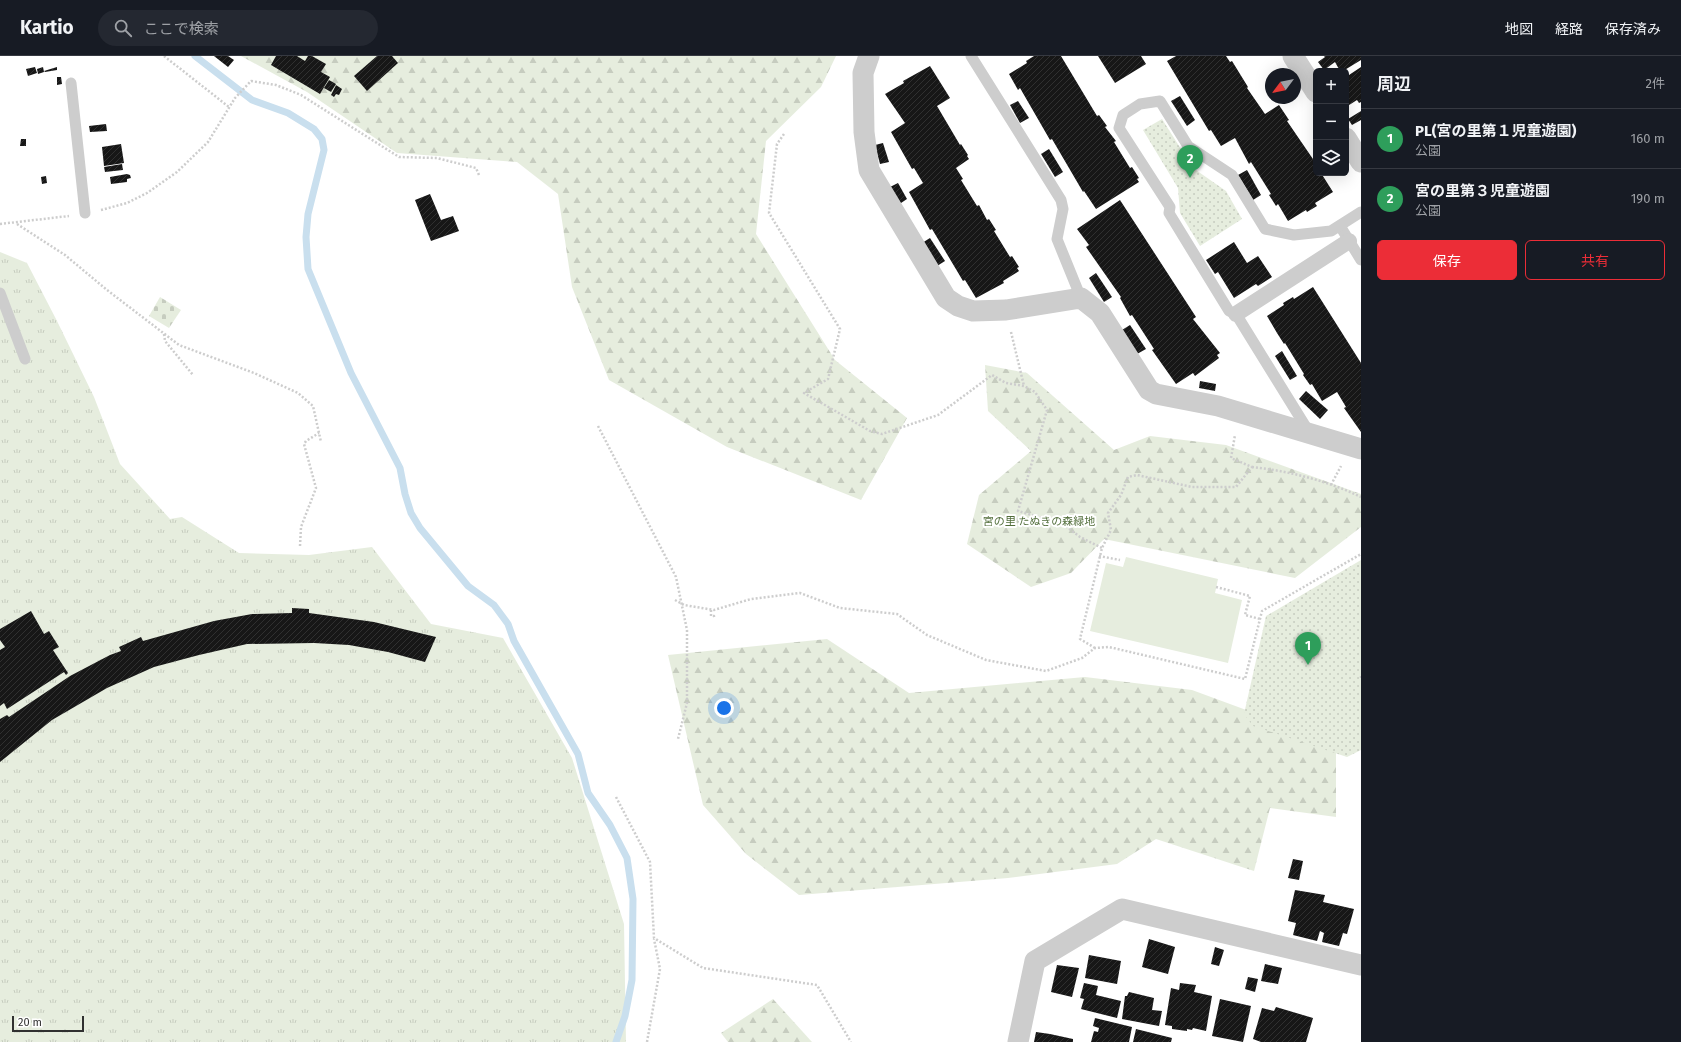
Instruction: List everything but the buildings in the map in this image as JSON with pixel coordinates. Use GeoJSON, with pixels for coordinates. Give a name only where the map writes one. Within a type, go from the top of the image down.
{"type":"FeatureCollection","features":[{"type":"Feature","properties":{"kind":"street"},"geometry":{"type":"LineString","coordinates":[[869,56],[863,73],[864,132],[869,170],[946,298],[958,306],[973,311],[1006,310],[1081,298],[1100,313],[1149,390],[1156,394],[1218,406],[1361,449]]}},
{"type":"Feature","properties":{"kind":"street"},"geometry":{"type":"LineString","coordinates":[[1293,56],[1313,87]]}},
{"type":"Feature","properties":{"kind":"street"},"geometry":{"type":"LineString","coordinates":[[1347,140],[1361,162]]}},
{"type":"Feature","properties":{"kind":"street"},"geometry":{"type":"LineString","coordinates":[[1236,314],[1350,241]]}},
{"type":"Feature","properties":{"kind":"street"},"geometry":{"type":"LineString","coordinates":[[1018,1042],[1035,961],[1122,909],[1361,965]]}},
{"type":"Feature","properties":{"kind":"lane"},"geometry":{"type":"LineString","coordinates":[[971,56],[1061,200],[1063,209],[1057,239],[1081,298]]}},
{"type":"Feature","properties":{"kind":"lane"},"geometry":{"type":"LineString","coordinates":[[71,83],[85,213]]}},
{"type":"Feature","properties":{"kind":"lane"},"geometry":{"type":"LineString","coordinates":[[1311,434],[1236,314],[1229,311],[1169,213],[1170,207],[1119,128],[1123,115],[1140,104],[1160,101],[1188,146],[1232,174],[1265,229],[1294,235],[1331,231],[1361,212]]}},
{"type":"Feature","properties":{"kind":"lane"},"geometry":{"type":"LineString","coordinates":[[1340,226],[1361,260]]}},
{"type":"Feature","properties":{"kind":"lane"},"geometry":{"type":"LineString","coordinates":[[0,293],[25,359]]}},
{"type":"Feature","properties":{"kind":"path"},"geometry":{"type":"LineString","coordinates":[[164,56],[229,107]]}},
{"type":"Feature","properties":{"kind":"path"},"geometry":{"type":"LineString","coordinates":[[0,224],[85,213],[127,202],[147,192],[177,172],[208,142],[235,98],[251,81],[276,85],[301,95],[399,156],[437,158],[476,168],[479,175]]}},
{"type":"Feature","properties":{"kind":"path"},"geometry":{"type":"LineString","coordinates":[[784,134],[776,144],[769,213],[840,329],[828,379],[804,393],[870,431],[882,434],[938,415],[992,375],[1006,383],[1024,386],[1036,392],[1047,410],[1018,511],[1063,524],[1080,537],[1102,548]]}},
{"type":"Feature","properties":{"kind":"path"},"geometry":{"type":"LineString","coordinates":[[16,223],[65,255],[179,345],[254,373],[298,393],[313,406],[321,442]]}},
{"type":"Feature","properties":{"kind":"path"},"geometry":{"type":"LineString","coordinates":[[1006,310],[1024,386]]}},
{"type":"Feature","properties":{"kind":"path"},"geometry":{"type":"LineString","coordinates":[[164,333],[165,341],[193,375]]}},
{"type":"Feature","properties":{"kind":"path"},"geometry":{"type":"LineString","coordinates":[[1238,412],[1231,458],[1252,467],[1279,470],[1331,485],[1361,497]]}},
{"type":"Feature","properties":{"kind":"path"},"geometry":{"type":"LineString","coordinates":[[598,426],[676,577],[686,630],[687,702],[678,739]]}},
{"type":"Feature","properties":{"kind":"path"},"geometry":{"type":"LineString","coordinates":[[300,546],[301,527],[316,488],[304,444],[306,441],[319,433]]}},
{"type":"Feature","properties":{"kind":"path"},"geometry":{"type":"LineString","coordinates":[[1095,648],[1080,639],[1102,548],[1111,530],[1108,513],[1121,496],[1128,477],[1137,475],[1192,487],[1236,487],[1252,467]]}},
{"type":"Feature","properties":{"kind":"path"},"geometry":{"type":"LineString","coordinates":[[675,600],[684,605],[714,610],[751,599],[800,593],[840,608],[897,614],[927,635],[986,660],[1046,671],[1082,658],[1095,648],[1110,646],[1246,678],[1262,611],[1361,554]]}},
{"type":"Feature","properties":{"kind":"path"},"geometry":{"type":"LineString","coordinates":[[1100,556],[1120,560]]}},
{"type":"Feature","properties":{"kind":"path"},"geometry":{"type":"LineString","coordinates":[[1216,587],[1250,596],[1245,615],[1260,619]]}},
{"type":"Feature","properties":{"kind":"path"},"geometry":{"type":"LineString","coordinates":[[711,610],[711,616],[714,616],[714,619]]}},
{"type":"Feature","properties":{"kind":"path"},"geometry":{"type":"LineString","coordinates":[[616,796],[650,862],[654,938],[660,969],[647,1042]]}},
{"type":"Feature","properties":{"kind":"path"},"geometry":{"type":"LineString","coordinates":[[654,938],[703,968],[817,985],[851,1042]]}},
{"type":"Feature","properties":{"kind":"green space"},"geometry":{"type":"Polygon","coordinates":[[[241,56],[836,56],[821,87],[766,141],[756,234],[835,360],[907,418],[861,500],[727,447],[609,380],[572,287],[558,194],[517,162],[397,153],[307,92],[241,56]]]}},
{"type":"Feature","properties":{"kind":"green space"},"geometry":{"type":"Polygon","coordinates":[[[1162,119],[1193,168],[1226,191],[1242,219],[1200,246],[1180,213],[1178,188],[1143,130],[1162,119]]]}},
{"type":"Feature","properties":{"kind":"green space"},"geometry":{"type":"Polygon","coordinates":[[[0,252],[27,263],[94,397],[120,464],[170,519],[182,517],[239,553],[309,555],[372,547],[431,624],[503,638],[572,758],[624,924],[626,1042],[0,1042],[0,252]]]}},
{"type":"Feature","properties":{"kind":"green space"},"geometry":{"type":"Polygon","coordinates":[[[160,297],[181,310],[169,328],[149,316],[160,297]]]}},
{"type":"Feature","properties":{"kind":"green space","name":"宮の里 たぬきの森緑地"},"geometry":{"type":"Polygon","coordinates":[[[985,365],[1027,373],[1114,450],[1150,436],[1226,445],[1361,494],[1361,527],[1295,578],[1104,539],[1071,573],[1031,587],[967,544],[979,495],[1031,451],[988,411],[985,365]]]}},
{"type":"Feature","properties":{"kind":"green space"},"geometry":{"type":"Polygon","coordinates":[[[1126,557],[1218,579],[1215,593],[1242,600],[1228,663],[1090,631],[1106,563],[1123,567],[1126,557]]]}},
{"type":"Feature","properties":{"kind":"green space"},"geometry":{"type":"Polygon","coordinates":[[[1361,560],[1361,750],[1347,757],[1253,726],[1244,714],[1266,616],[1361,560]]]}},
{"type":"Feature","properties":{"kind":"green space"},"geometry":{"type":"Polygon","coordinates":[[[827,639],[909,693],[1085,677],[1192,690],[1336,743],[1336,817],[1270,808],[1254,871],[1156,839],[1117,864],[1008,878],[799,895],[746,854],[703,805],[668,655],[827,639]]]}},
{"type":"Feature","properties":{"kind":"green space"},"geometry":{"type":"Polygon","coordinates":[[[773,999],[812,1042],[728,1042],[721,1033],[773,999]]]}},
{"type":"Feature","properties":{"kind":"waterway"},"geometry":{"type":"LineString","coordinates":[[195,56],[252,100],[288,113],[314,129],[322,139],[324,150],[308,214],[306,237],[308,269],[351,373],[400,468],[405,494],[411,513],[420,528],[468,586],[494,605],[508,624],[514,641],[578,754],[588,793],[610,825],[627,858],[633,899],[632,980],[625,1016],[616,1042]]}},
{"type":"Feature","properties":{"kind":"place","name":"宮の里第３児童遊園"},"geometry":{"type":"Point","coordinates":[1190,178]}},
{"type":"Feature","properties":{"kind":"place","name":"PL(宮の里第１児童遊園)"},"geometry":{"type":"Point","coordinates":[1308,665]}}]}
